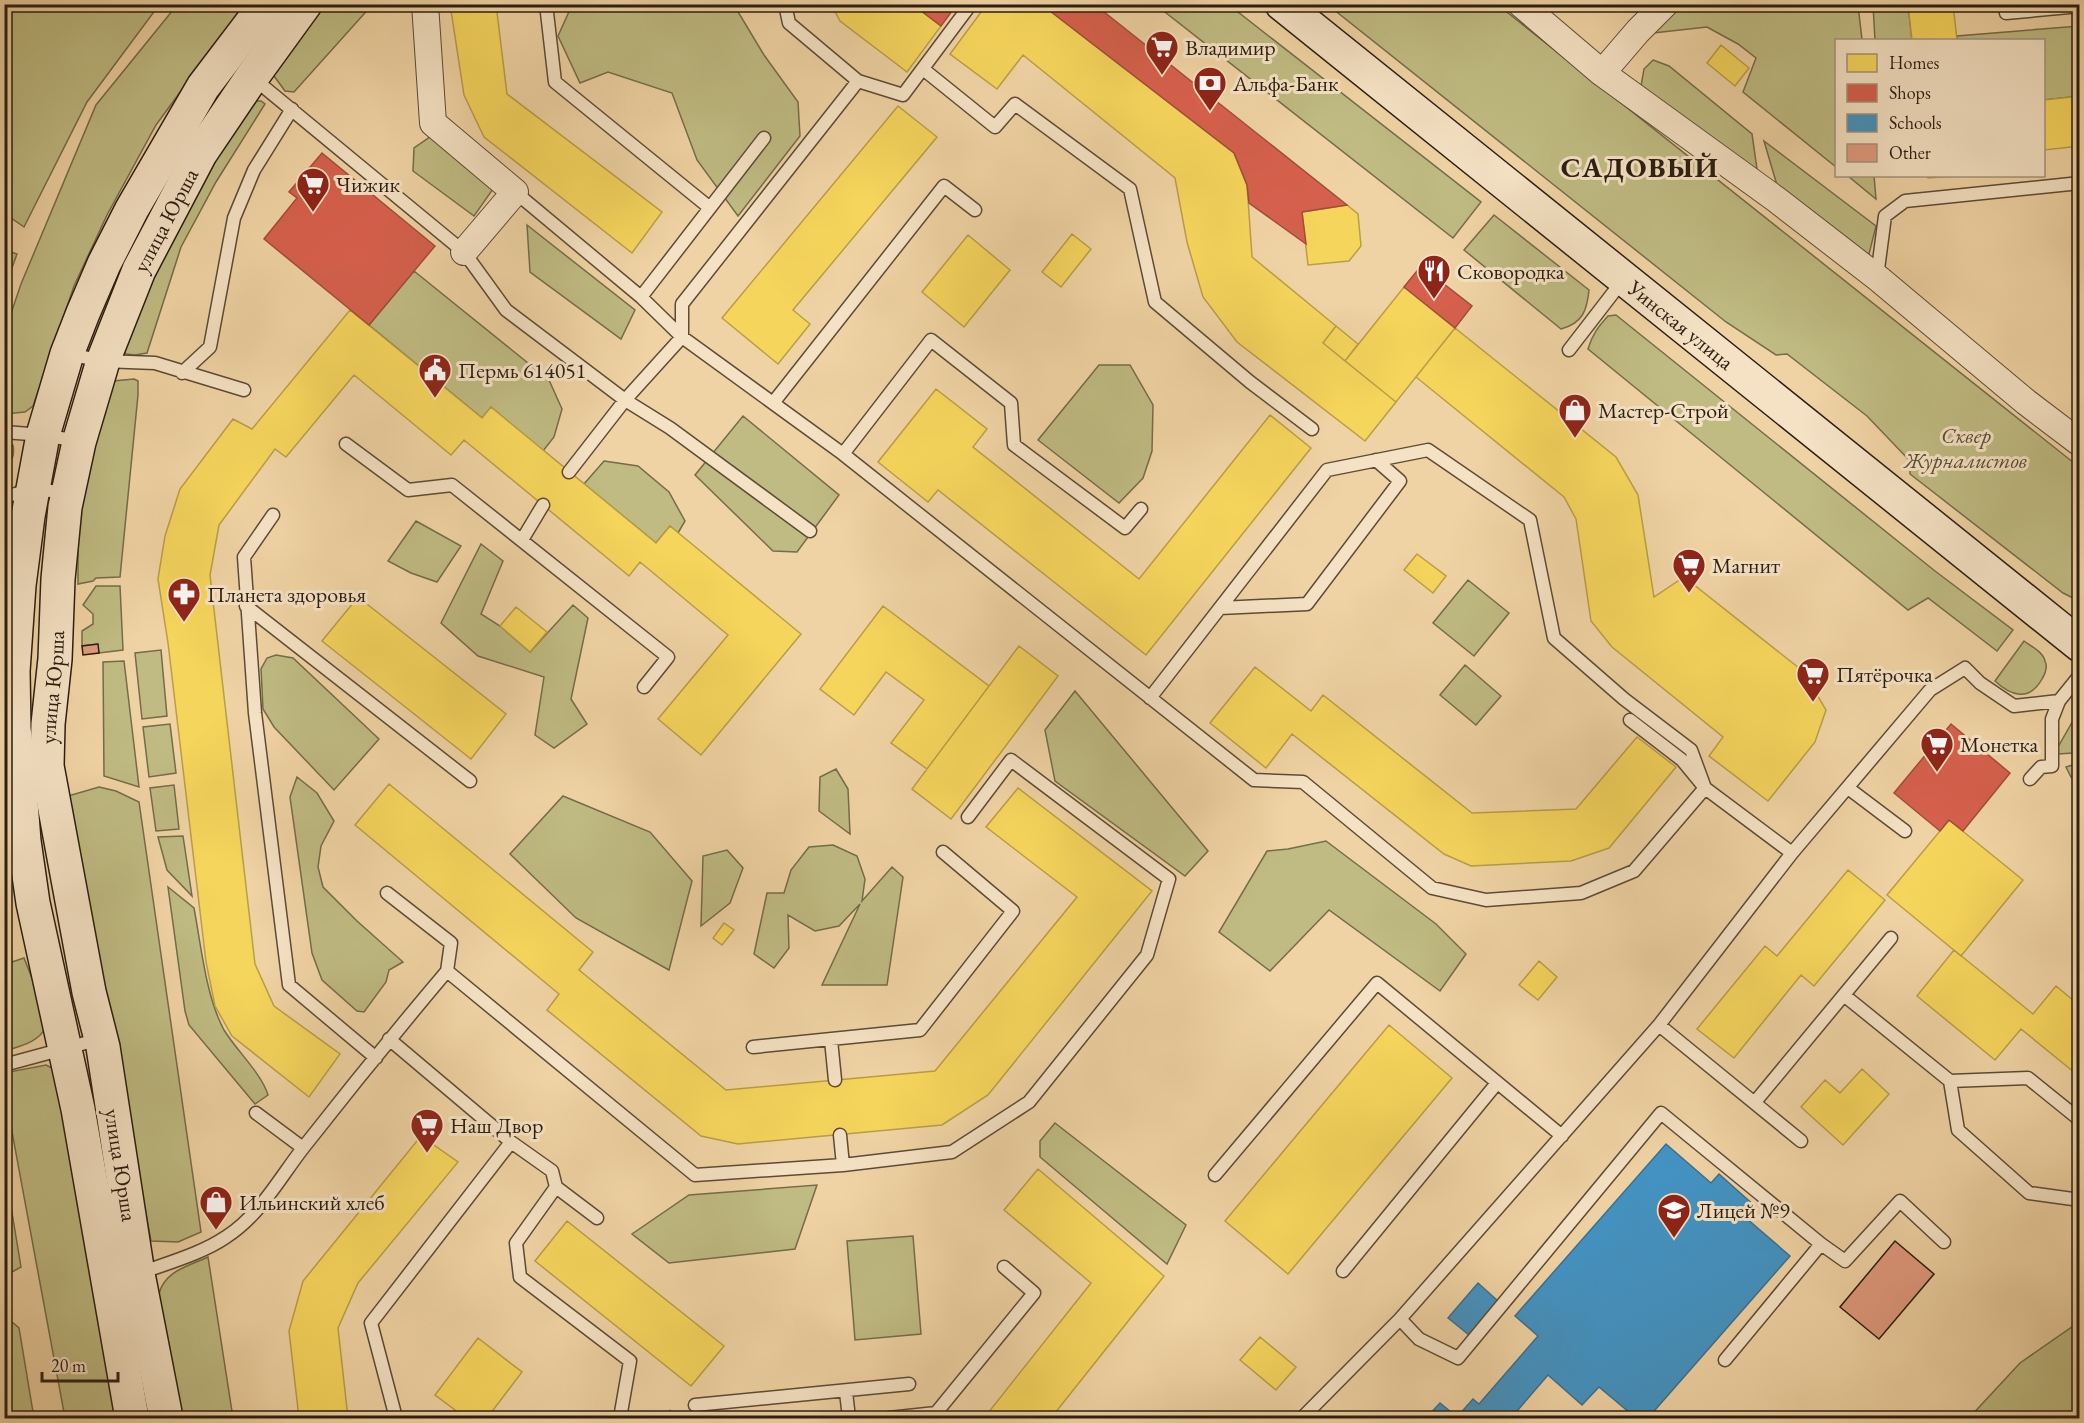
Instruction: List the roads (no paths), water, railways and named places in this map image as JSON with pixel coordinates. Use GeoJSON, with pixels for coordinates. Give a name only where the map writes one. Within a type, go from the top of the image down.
{"type":"FeatureCollection","features":[{"type":"Feature","properties":{"kind":"street","name":"улица Юрша"},"geometry":{"type":"LineString","coordinates":[[132,1419],[123,1278],[101,1039],[89,992],[47,766],[58,579],[68,493],[79,442],[103,361],[144,259],[200,154],[266,4]]}},
{"type":"Feature","properties":{"kind":"street","name":"улица Юрша"},"geometry":{"type":"LineString","coordinates":[[166,1419],[123,1278],[65,1048],[33,903],[24,841],[13,805],[13,671],[19,585],[28,516],[19,493],[43,435],[67,354],[104,264],[132,209],[203,87],[239,67],[305,4]]}},
{"type":"Feature","properties":{"kind":"street"},"geometry":{"type":"LineString","coordinates":[[425,4],[433,123],[515,192],[464,252]]}},
{"type":"Feature","properties":{"kind":"street","name":"Уинская улица"},"geometry":{"type":"LineString","coordinates":[[1282,4],[1507,188],[1624,279],[2079,645]]}},
{"type":"Feature","properties":{"kind":"street"},"geometry":{"type":"LineString","coordinates":[[1521,4],[1602,73],[1777,201],[1877,278],[2079,443]]}},
{"type":"Feature","properties":{"kind":"street"},"geometry":{"type":"LineString","coordinates":[[1602,73],[1665,4]]}},
{"type":"Feature","properties":{"kind":"lane"},"geometry":{"type":"LineString","coordinates":[[546,4],[555,82],[710,207]]}},
{"type":"Feature","properties":{"kind":"lane"},"geometry":{"type":"LineString","coordinates":[[785,4],[789,23],[858,81],[903,95],[971,4]]}},
{"type":"Feature","properties":{"kind":"lane"},"geometry":{"type":"LineString","coordinates":[[2005,4],[2006,13],[2079,6]]}},
{"type":"Feature","properties":{"kind":"lane"},"geometry":{"type":"LineString","coordinates":[[239,67],[464,252],[506,310],[625,400],[670,428],[810,531]]}},
{"type":"Feature","properties":{"kind":"lane"},"geometry":{"type":"LineString","coordinates":[[923,69],[995,127],[1015,104],[1130,189],[1155,303],[1250,382],[1312,429]]}},
{"type":"Feature","properties":{"kind":"lane"},"geometry":{"type":"LineString","coordinates":[[569,472],[625,400],[682,337],[682,304],[858,81]]}},
{"type":"Feature","properties":{"kind":"lane"},"geometry":{"type":"LineString","coordinates":[[182,373],[210,346],[234,218],[254,170],[292,109]]}},
{"type":"Feature","properties":{"kind":"lane"},"geometry":{"type":"LineString","coordinates":[[641,297],[764,138]]}},
{"type":"Feature","properties":{"kind":"lane"},"geometry":{"type":"LineString","coordinates":[[1877,278],[1885,216],[1905,201],[2079,183]]}},
{"type":"Feature","properties":{"kind":"lane"},"geometry":{"type":"LineString","coordinates":[[773,403],[944,186],[975,210]]}},
{"type":"Feature","properties":{"kind":"lane"},"geometry":{"type":"LineString","coordinates":[[515,192],[641,297],[682,337],[843,454],[1254,780],[1304,782],[1432,888],[1486,900],[1581,893],[1634,871],[1705,788]]}},
{"type":"Feature","properties":{"kind":"lane"},"geometry":{"type":"LineString","coordinates":[[1569,350],[1624,279]]}},
{"type":"Feature","properties":{"kind":"lane"},"geometry":{"type":"LineString","coordinates":[[843,454],[931,340],[1011,403],[1014,445],[1125,528],[1141,509]]}},
{"type":"Feature","properties":{"kind":"lane"},"geometry":{"type":"LineString","coordinates":[[67,354],[103,361],[155,363],[244,390]]}},
{"type":"Feature","properties":{"kind":"lane"},"geometry":{"type":"LineString","coordinates":[[4,432],[43,435],[79,442]]}},
{"type":"Feature","properties":{"kind":"lane"},"geometry":{"type":"LineString","coordinates":[[346,444],[408,490],[452,485],[668,657],[644,687]]}},
{"type":"Feature","properties":{"kind":"lane"},"geometry":{"type":"LineString","coordinates":[[1150,698],[1328,470],[1428,450],[1530,520],[1554,638],[1624,699],[1691,750],[1705,788]]}},
{"type":"Feature","properties":{"kind":"lane"},"geometry":{"type":"LineString","coordinates":[[1220,608],[1307,604],[1400,481],[1376,460]]}},
{"type":"Feature","properties":{"kind":"lane"},"geometry":{"type":"LineString","coordinates":[[19,493],[68,493]]}},
{"type":"Feature","properties":{"kind":"lane"},"geometry":{"type":"LineString","coordinates":[[522,540],[543,505]]}},
{"type":"Feature","properties":{"kind":"lane"},"geometry":{"type":"LineString","coordinates":[[273,515],[244,557],[255,713],[289,985],[376,1058]]}},
{"type":"Feature","properties":{"kind":"lane"},"geometry":{"type":"LineString","coordinates":[[246,606],[470,781]]}},
{"type":"Feature","properties":{"kind":"lane"},"geometry":{"type":"LineString","coordinates":[[1302,1419],[1400,1319],[1659,1025],[1792,853],[1930,690],[1965,668],[1980,683],[2014,706],[2059,701]]}},
{"type":"Feature","properties":{"kind":"lane"},"geometry":{"type":"LineString","coordinates":[[2030,779],[2042,767],[2052,766],[2052,719],[2059,701],[2079,675]]}},
{"type":"Feature","properties":{"kind":"lane"},"geometry":{"type":"LineString","coordinates":[[1630,720],[1682,760],[1705,788],[1792,853]]}},
{"type":"Feature","properties":{"kind":"lane"},"geometry":{"type":"LineString","coordinates":[[447,971],[695,1175],[843,1166],[952,1152],[1029,1102],[1148,955],[1169,879],[1011,760],[968,817]]}},
{"type":"Feature","properties":{"kind":"lane"},"geometry":{"type":"LineString","coordinates":[[1848,788],[1905,831]]}},
{"type":"Feature","properties":{"kind":"lane"},"geometry":{"type":"LineString","coordinates":[[753,1047],[920,1030],[1013,911],[943,852]]}},
{"type":"Feature","properties":{"kind":"lane"},"geometry":{"type":"LineString","coordinates":[[123,1278],[214,1245],[245,1223],[389,1039],[447,971],[451,943],[387,893]]}},
{"type":"Feature","properties":{"kind":"lane"},"geometry":{"type":"LineString","coordinates":[[1755,1102],[1891,938]]}},
{"type":"Feature","properties":{"kind":"lane"},"geometry":{"type":"LineString","coordinates":[[1215,1175],[1377,983],[1562,1136]]}},
{"type":"Feature","properties":{"kind":"lane"},"geometry":{"type":"LineString","coordinates":[[1845,996],[1950,1081],[2028,1078],[2079,1120]]}},
{"type":"Feature","properties":{"kind":"lane"},"geometry":{"type":"LineString","coordinates":[[1659,1025],[1801,1140]]}},
{"type":"Feature","properties":{"kind":"lane"},"geometry":{"type":"LineString","coordinates":[[4,1065],[101,1039]]}},
{"type":"Feature","properties":{"kind":"lane"},"geometry":{"type":"LineString","coordinates":[[389,1039],[511,1142],[552,1171],[556,1187],[597,1218]]}},
{"type":"Feature","properties":{"kind":"lane"},"geometry":{"type":"LineString","coordinates":[[831,1040],[835,1080]]}},
{"type":"Feature","properties":{"kind":"lane"},"geometry":{"type":"LineString","coordinates":[[1950,1081],[1958,1130],[2029,1193],[2079,1200]]}},
{"type":"Feature","properties":{"kind":"lane"},"geometry":{"type":"LineString","coordinates":[[1342,1271],[1497,1083]]}},
{"type":"Feature","properties":{"kind":"lane"},"geometry":{"type":"LineString","coordinates":[[256,1113],[303,1148]]}},
{"type":"Feature","properties":{"kind":"lane"},"geometry":{"type":"LineString","coordinates":[[1400,1319],[1419,1339],[1458,1358],[1661,1113],[1845,1261],[1900,1201],[1944,1242]]}},
{"type":"Feature","properties":{"kind":"lane"},"geometry":{"type":"LineString","coordinates":[[840,1135],[843,1166]]}},
{"type":"Feature","properties":{"kind":"lane"},"geometry":{"type":"LineString","coordinates":[[396,1419],[370,1323],[511,1142]]}},
{"type":"Feature","properties":{"kind":"lane"},"geometry":{"type":"LineString","coordinates":[[556,1187],[516,1243],[520,1277],[630,1361],[620,1419]]}},
{"type":"Feature","properties":{"kind":"lane"},"geometry":{"type":"LineString","coordinates":[[1725,1360],[1821,1244]]}},
{"type":"Feature","properties":{"kind":"lane"},"geometry":{"type":"LineString","coordinates":[[889,1419],[936,1413],[1034,1293],[1004,1267]]}},
{"type":"Feature","properties":{"kind":"lane"},"geometry":{"type":"LineString","coordinates":[[695,1405],[846,1392],[909,1384]]}},
{"type":"Feature","properties":{"kind":"lane"},"geometry":{"type":"LineString","coordinates":[[846,1392],[849,1419]]}},
{"type":"Feature","properties":{"kind":"place","name":"Владимир"},"geometry":{"type":"Point","coordinates":[1162,76]}},
{"type":"Feature","properties":{"kind":"place","name":"Альфа-Банк"},"geometry":{"type":"Point","coordinates":[1210,112]}},
{"type":"Feature","properties":{"kind":"place","name":"Чижик"},"geometry":{"type":"Point","coordinates":[313,213]}},
{"type":"Feature","properties":{"kind":"place","name":"Сковородка"},"geometry":{"type":"Point","coordinates":[1434,300]}},
{"type":"Feature","properties":{"kind":"place","name":"Пермь 614051"},"geometry":{"type":"Point","coordinates":[435,399]}},
{"type":"Feature","properties":{"kind":"place","name":"Мастер-Строй"},"geometry":{"type":"Point","coordinates":[1575,439]}},
{"type":"Feature","properties":{"kind":"place","name":"Магнит"},"geometry":{"type":"Point","coordinates":[1689,594]}},
{"type":"Feature","properties":{"kind":"place","name":"Планета здоровья"},"geometry":{"type":"Point","coordinates":[184,623]}},
{"type":"Feature","properties":{"kind":"place","name":"Пятёрочка"},"geometry":{"type":"Point","coordinates":[1813,703]}},
{"type":"Feature","properties":{"kind":"place","name":"Монетка"},"geometry":{"type":"Point","coordinates":[1937,773]}},
{"type":"Feature","properties":{"kind":"place","name":"Наш Двор"},"geometry":{"type":"Point","coordinates":[427,1154]}},
{"type":"Feature","properties":{"kind":"place","name":"Ильинский хлеб"},"geometry":{"type":"Point","coordinates":[216,1231]}},
{"type":"Feature","properties":{"kind":"place","name":"Лицей №9"},"geometry":{"type":"Point","coordinates":[1674,1239]}},
{"type":"Feature","properties":{"kind":"district","name":"САДОВЫЙ"},"geometry":{"type":"Point","coordinates":[1640,167]}},
{"type":"Feature","properties":{"kind":"park label","name":"Сквер Журналистов"},"geometry":{"type":"Point","coordinates":[1966,448]}}]}
